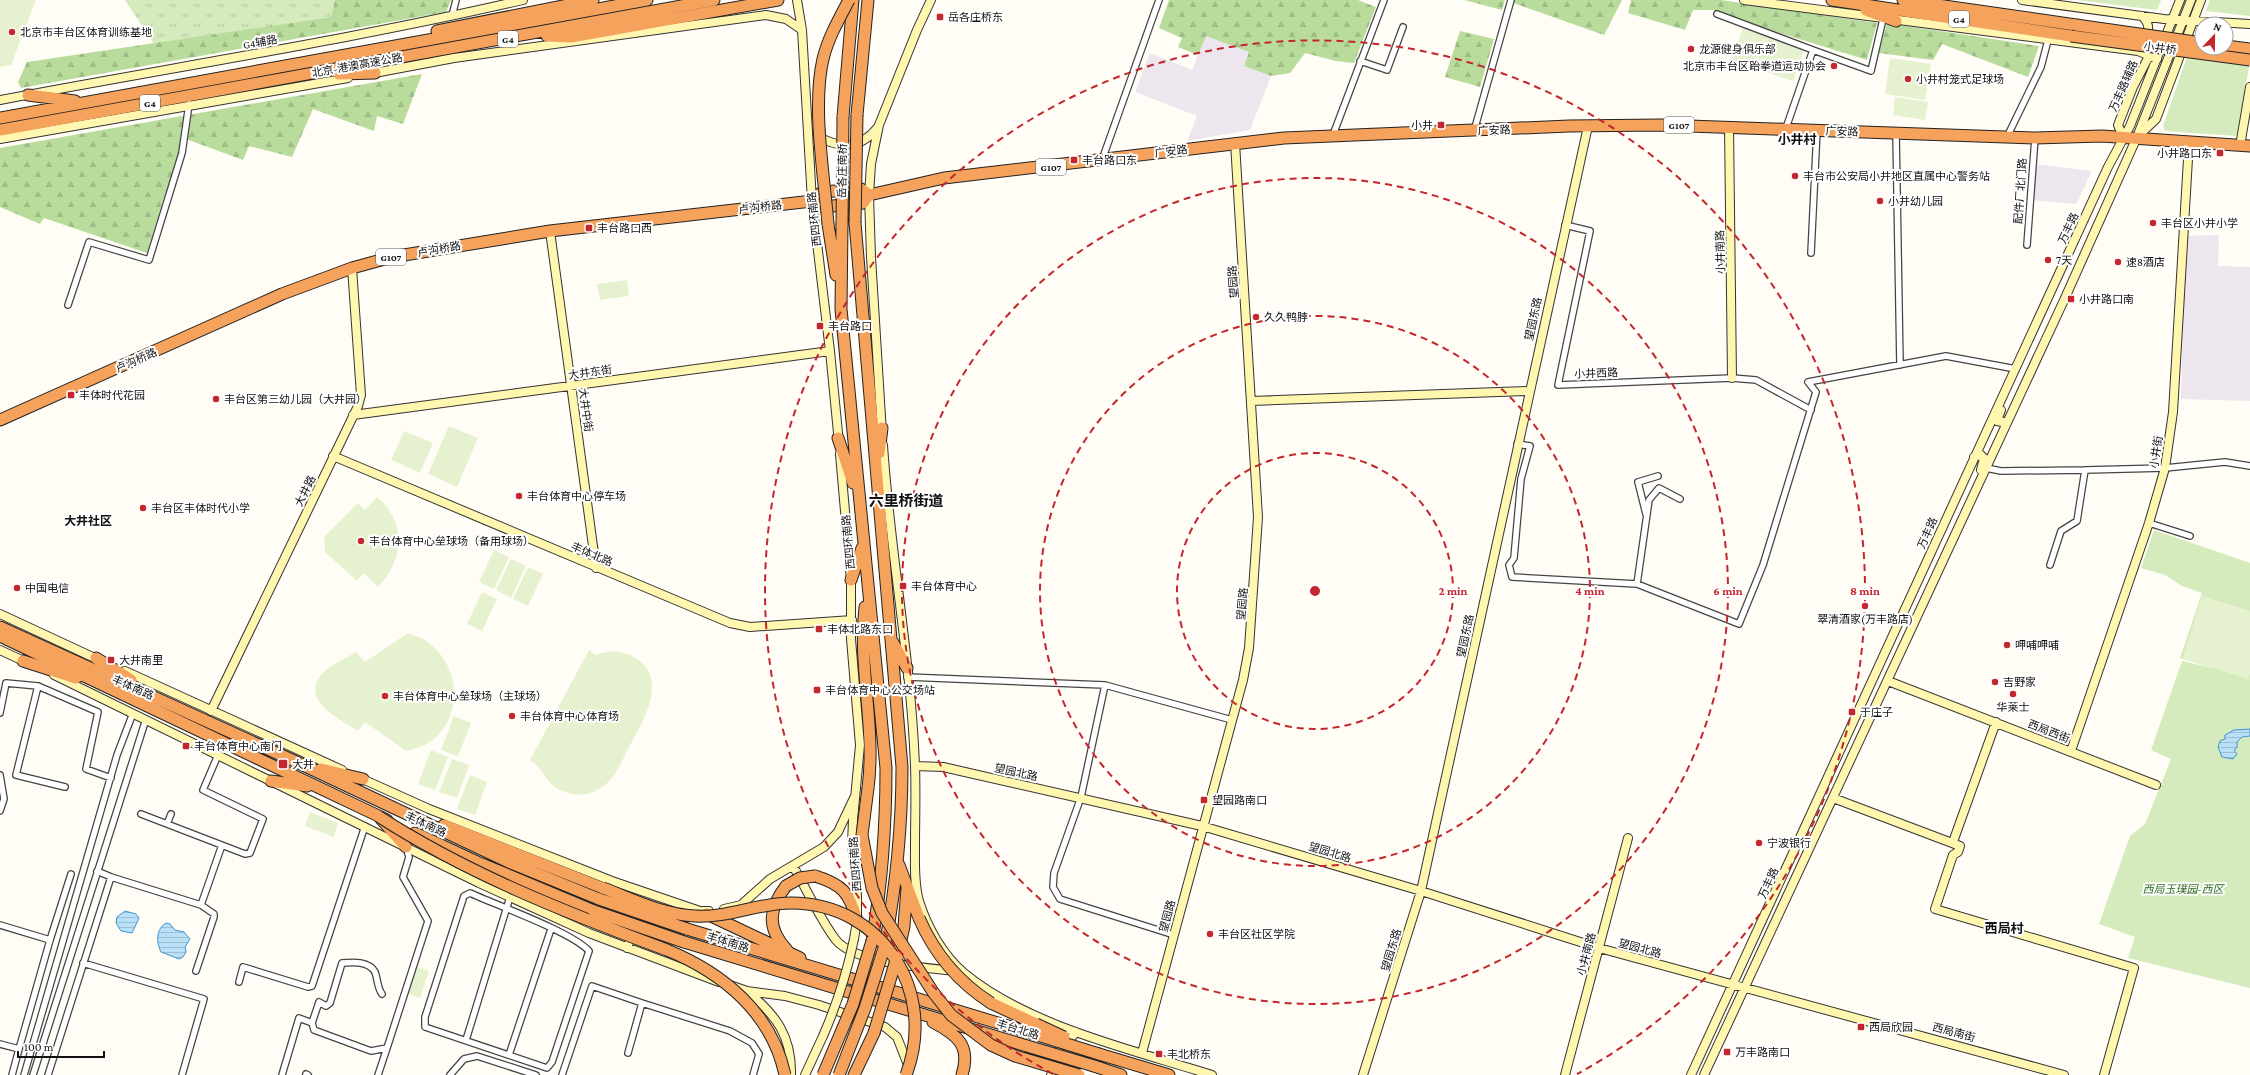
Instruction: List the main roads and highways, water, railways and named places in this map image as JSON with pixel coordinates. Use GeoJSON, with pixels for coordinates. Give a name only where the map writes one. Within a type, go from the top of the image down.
{"type":"FeatureCollection","features":[{"type":"Feature","properties":{"kind":"highway"},"geometry":{"type":"LineString","coordinates":[[516,15],[550,0]]}},
{"type":"Feature","properties":{"kind":"highway"},"geometry":{"type":"LineString","coordinates":[[294,65],[424,33],[593,0]]}},
{"type":"Feature","properties":{"kind":"highway","name":"北京-港澳高速公路"},"geometry":{"type":"LineString","coordinates":[[0,118],[647,0]]}},
{"type":"Feature","properties":{"kind":"highway","name":"北京-港澳高速公路"},"geometry":{"type":"LineString","coordinates":[[0,130],[523,36],[714,0]]}},
{"type":"Feature","properties":{"kind":"highway"},"geometry":{"type":"LineString","coordinates":[[523,36],[570,37],[778,0]]}},
{"type":"Feature","properties":{"kind":"highway","name":"G4"},"geometry":{"type":"LineString","coordinates":[[1832,0],[1847,2]]}},
{"type":"Feature","properties":{"kind":"highway","name":"小井桥"},"geometry":{"type":"LineString","coordinates":[[1904,0],[2194,42]]}},
{"type":"Feature","properties":{"kind":"highway","name":"岳各庄南桥"},"geometry":{"type":"LineString","coordinates":[[868,2],[857,115],[855,222],[876,477]]}},
{"type":"Feature","properties":{"kind":"highway"},"geometry":{"type":"LineString","coordinates":[[1847,2],[1896,21]]}},
{"type":"Feature","properties":{"kind":"highway","name":"小井桥"},"geometry":{"type":"LineString","coordinates":[[1847,2],[2071,36],[2250,60]]}},
{"type":"Feature","properties":{"kind":"highway"},"geometry":{"type":"LineString","coordinates":[[841,309],[828,224],[818,105],[823,59],[831,37],[851,3]]}},
{"type":"Feature","properties":{"kind":"highway","name":"岳各庄南桥"},"geometry":{"type":"LineString","coordinates":[[842,225],[843,117],[851,3]]}},
{"type":"Feature","properties":{"kind":"highway"},"geometry":{"type":"LineString","coordinates":[[2234,47],[2250,49]]}},
{"type":"Feature","properties":{"kind":"highway"},"geometry":{"type":"LineString","coordinates":[[300,75],[375,73]]}},
{"type":"Feature","properties":{"kind":"highway"},"geometry":{"type":"LineString","coordinates":[[28,95],[85,102]]}},
{"type":"Feature","properties":{"kind":"highway","name":"广安路"},"geometry":{"type":"LineString","coordinates":[[812,201],[823,207],[863,203],[869,195],[944,178],[1235,143],[1333,135],[1661,124],[2035,138],[2137,137],[2245,146]]}},
{"type":"Feature","properties":{"kind":"highway","name":"卢沟桥路"},"geometry":{"type":"LineString","coordinates":[[0,420],[282,294],[352,268],[392,257],[550,231],[812,201]]}},
{"type":"Feature","properties":{"kind":"highway","name":"西四环南路"},"geometry":{"type":"LineString","coordinates":[[823,1075],[853,1004],[872,941],[883,860],[886,818],[886,768],[841,309],[842,225]]}},
{"type":"Feature","properties":{"kind":"highway"},"geometry":{"type":"LineString","coordinates":[[839,1075],[858,1029],[886,945],[898,862],[902,818],[902,767],[889,636],[876,477],[882,428]]}},
{"type":"Feature","properties":{"kind":"highway"},"geometry":{"type":"LineString","coordinates":[[838,438],[860,505]]}},
{"type":"Feature","properties":{"kind":"highway"},"geometry":{"type":"LineString","coordinates":[[851,580],[864,544]]}},
{"type":"Feature","properties":{"kind":"highway"},"geometry":{"type":"LineString","coordinates":[[868,587],[862,630],[862,656],[871,741],[871,763],[862,835],[872,888],[882,913],[933,992],[951,1015],[991,1045],[1015,1056],[1079,1075]]}},
{"type":"Feature","properties":{"kind":"highway","name":"丰体南路"},"geometry":{"type":"LineString","coordinates":[[0,627],[122,693],[378,816],[478,862],[594,911],[684,942],[862,995]]}},
{"type":"Feature","properties":{"kind":"highway","name":"丰体南路"},"geometry":{"type":"LineString","coordinates":[[0,636],[47,653],[162,700],[302,765],[356,792],[511,863],[599,899],[687,929],[867,984]]}},
{"type":"Feature","properties":{"kind":"highway"},"geometry":{"type":"LineString","coordinates":[[889,636],[907,672]]}},
{"type":"Feature","properties":{"kind":"highway"},"geometry":{"type":"LineString","coordinates":[[96,658],[162,700]]}},
{"type":"Feature","properties":{"kind":"highway"},"geometry":{"type":"LineString","coordinates":[[23,661],[122,693]]}},
{"type":"Feature","properties":{"kind":"highway"},"geometry":{"type":"LineString","coordinates":[[302,765],[363,779]]}},
{"type":"Feature","properties":{"kind":"highway"},"geometry":{"type":"LineString","coordinates":[[272,781],[318,787]]}},
{"type":"Feature","properties":{"kind":"highway"},"geometry":{"type":"LineString","coordinates":[[356,792],[603,888],[677,914],[712,916],[791,903],[815,905],[839,912],[861,924],[891,951],[902,969],[909,987],[916,1021],[912,1060],[906,1075]]}},
{"type":"Feature","properties":{"kind":"highway"},"geometry":{"type":"LineString","coordinates":[[378,816],[406,847]]}},
{"type":"Feature","properties":{"kind":"highway"},"geometry":{"type":"LineString","coordinates":[[378,816],[415,840],[500,884],[667,950],[712,972],[738,992],[757,1014],[776,1046],[785,1075]]}},
{"type":"Feature","properties":{"kind":"highway"},"geometry":{"type":"LineString","coordinates":[[898,862],[928,939],[956,976],[974,992],[1033,1028],[1099,1054],[1169,1075]]}},
{"type":"Feature","properties":{"kind":"highway"},"geometry":{"type":"LineString","coordinates":[[790,953],[779,941],[773,930],[772,917],[776,900],[786,886],[800,878],[815,876],[831,881],[844,890],[853,905],[858,921]]}},
{"type":"Feature","properties":{"kind":"highway"},"geometry":{"type":"LineString","coordinates":[[854,1075],[868,1048],[890,986],[904,926],[907,888]]}},
{"type":"Feature","properties":{"kind":"highway"},"geometry":{"type":"LineString","coordinates":[[700,911],[831,973]]}},
{"type":"Feature","properties":{"kind":"highway","name":"丰台北路"},"geometry":{"type":"LineString","coordinates":[[867,984],[1033,1028]]}},
{"type":"Feature","properties":{"kind":"highway","name":"丰台北路"},"geometry":{"type":"LineString","coordinates":[[862,995],[1122,1075]]}},
{"type":"Feature","properties":{"kind":"highway"},"geometry":{"type":"LineString","coordinates":[[904,1008],[946,1028],[958,1038],[963,1047],[966,1059],[962,1075]]}},
{"type":"Feature","properties":{"kind":"highway"},"geometry":{"type":"LineString","coordinates":[[865,1075],[868,1048]]}},
{"type":"Feature","properties":{"kind":"water"},"geometry":{"type":"Polygon","coordinates":[[[2250,729],[2250,736],[2242,737],[2237,742],[2237,748],[2234,750],[2237,754],[2233,759],[2222,757],[2218,747],[2220,741],[2225,739],[2225,735],[2234,730],[2250,729]]]}},
{"type":"Feature","properties":{"kind":"water"},"geometry":{"type":"Polygon","coordinates":[[[125,911],[136,914],[139,918],[132,933],[121,931],[116,923],[117,917],[125,911]]]}},
{"type":"Feature","properties":{"kind":"water"},"geometry":{"type":"Polygon","coordinates":[[[166,923],[170,924],[175,930],[184,932],[190,939],[185,947],[186,952],[183,957],[179,959],[161,952],[159,948],[159,932],[166,923]]]}},
{"type":"Feature","properties":{"kind":"place","name":"岳各庄桥东"},"geometry":{"type":"Point","coordinates":[940,17]}},
{"type":"Feature","properties":{"kind":"place","name":"北京市丰台区体育训练基地"},"geometry":{"type":"Point","coordinates":[12,32]}},
{"type":"Feature","properties":{"kind":"place","name":"龙源健身俱乐部"},"geometry":{"type":"Point","coordinates":[1691,49]}},
{"type":"Feature","properties":{"kind":"place","name":"北京市丰台区跆拳道运动协会"},"geometry":{"type":"Point","coordinates":[1834,66]}},
{"type":"Feature","properties":{"kind":"place","name":"小井村笼式足球场"},"geometry":{"type":"Point","coordinates":[1908,79]}},
{"type":"Feature","properties":{"kind":"place","name":"小井"},"geometry":{"type":"Point","coordinates":[1441,125]}},
{"type":"Feature","properties":{"kind":"place","name":"小井路口东"},"geometry":{"type":"Point","coordinates":[2220,153]}},
{"type":"Feature","properties":{"kind":"place","name":"丰台路口东"},"geometry":{"type":"Point","coordinates":[1074,160]}},
{"type":"Feature","properties":{"kind":"place","name":"丰台市公安局小井地区直属中心警务站"},"geometry":{"type":"Point","coordinates":[1795,176]}},
{"type":"Feature","properties":{"kind":"place","name":"小井幼儿园"},"geometry":{"type":"Point","coordinates":[1880,201]}},
{"type":"Feature","properties":{"kind":"place","name":"丰台区小井小学"},"geometry":{"type":"Point","coordinates":[2153,223]}},
{"type":"Feature","properties":{"kind":"place","name":"丰台路口西"},"geometry":{"type":"Point","coordinates":[589,228]}},
{"type":"Feature","properties":{"kind":"place","name":"7天"},"geometry":{"type":"Point","coordinates":[2048,260]}},
{"type":"Feature","properties":{"kind":"place","name":"速8酒店"},"geometry":{"type":"Point","coordinates":[2118,262]}},
{"type":"Feature","properties":{"kind":"place","name":"小井路口南"},"geometry":{"type":"Point","coordinates":[2071,299]}},
{"type":"Feature","properties":{"kind":"place","name":"久久鸭脖"},"geometry":{"type":"Point","coordinates":[1256,317]}},
{"type":"Feature","properties":{"kind":"place","name":"丰台路口"},"geometry":{"type":"Point","coordinates":[820,326]}},
{"type":"Feature","properties":{"kind":"place","name":"丰体时代花园"},"geometry":{"type":"Point","coordinates":[71,395]}},
{"type":"Feature","properties":{"kind":"place","name":"丰台区第三幼儿园（大井园）"},"geometry":{"type":"Point","coordinates":[216,399]}},
{"type":"Feature","properties":{"kind":"place","name":"丰台体育中心停车场"},"geometry":{"type":"Point","coordinates":[519,496]}},
{"type":"Feature","properties":{"kind":"place","name":"丰台区丰体时代小学"},"geometry":{"type":"Point","coordinates":[143,508]}},
{"type":"Feature","properties":{"kind":"place","name":"丰台体育中心垒球场（备用球场）"},"geometry":{"type":"Point","coordinates":[361,541]}},
{"type":"Feature","properties":{"kind":"place","name":"丰台体育中心"},"geometry":{"type":"Point","coordinates":[903,586]}},
{"type":"Feature","properties":{"kind":"place","name":"中国电信"},"geometry":{"type":"Point","coordinates":[17,588]}},
{"type":"Feature","properties":{"kind":"place","name":"翠清酒家(万丰路店)"},"geometry":{"type":"Point","coordinates":[1865,606]}},
{"type":"Feature","properties":{"kind":"place","name":"丰体北路东口"},"geometry":{"type":"Point","coordinates":[819,629]}},
{"type":"Feature","properties":{"kind":"place","name":"呷哺呷哺"},"geometry":{"type":"Point","coordinates":[2007,645]}},
{"type":"Feature","properties":{"kind":"place","name":"大井南里"},"geometry":{"type":"Point","coordinates":[111,660]}},
{"type":"Feature","properties":{"kind":"place","name":"吉野家"},"geometry":{"type":"Point","coordinates":[1995,682]}},
{"type":"Feature","properties":{"kind":"place","name":"丰台体育中心公交场站"},"geometry":{"type":"Point","coordinates":[817,690]}},
{"type":"Feature","properties":{"kind":"place","name":"华莱士"},"geometry":{"type":"Point","coordinates":[2013,694]}},
{"type":"Feature","properties":{"kind":"place","name":"丰台体育中心垒球场（主球场）"},"geometry":{"type":"Point","coordinates":[385,696]}},
{"type":"Feature","properties":{"kind":"place","name":"于庄子"},"geometry":{"type":"Point","coordinates":[1852,712]}},
{"type":"Feature","properties":{"kind":"place","name":"丰台体育中心体育场"},"geometry":{"type":"Point","coordinates":[512,716]}},
{"type":"Feature","properties":{"kind":"place","name":"丰台体育中心南门"},"geometry":{"type":"Point","coordinates":[186,746]}},
{"type":"Feature","properties":{"kind":"place","name":"大井"},"geometry":{"type":"Point","coordinates":[283,764]}},
{"type":"Feature","properties":{"kind":"place","name":"望园路南口"},"geometry":{"type":"Point","coordinates":[1204,800]}},
{"type":"Feature","properties":{"kind":"place","name":"宁波银行"},"geometry":{"type":"Point","coordinates":[1759,843]}},
{"type":"Feature","properties":{"kind":"place","name":"丰台区社区学院"},"geometry":{"type":"Point","coordinates":[1210,934]}},
{"type":"Feature","properties":{"kind":"place","name":"西局欣园"},"geometry":{"type":"Point","coordinates":[1861,1027]}},
{"type":"Feature","properties":{"kind":"place","name":"万丰路南口"},"geometry":{"type":"Point","coordinates":[1727,1052]}},
{"type":"Feature","properties":{"kind":"place","name":"丰北桥东"},"geometry":{"type":"Point","coordinates":[1159,1054]}},
{"type":"Feature","properties":{"kind":"district","name":"小井村"},"geometry":{"type":"Point","coordinates":[1797,139]}},
{"type":"Feature","properties":{"kind":"district","name":"六里桥街道"},"geometry":{"type":"Point","coordinates":[906,501]}},
{"type":"Feature","properties":{"kind":"district","name":"大井社区"},"geometry":{"type":"Point","coordinates":[88,521]}},
{"type":"Feature","properties":{"kind":"district","name":"西局村"},"geometry":{"type":"Point","coordinates":[2004,928]}},
{"type":"Feature","properties":{"kind":"park label","name":"西局玉璞园-西区"},"geometry":{"type":"Point","coordinates":[2183,889]}}]}
